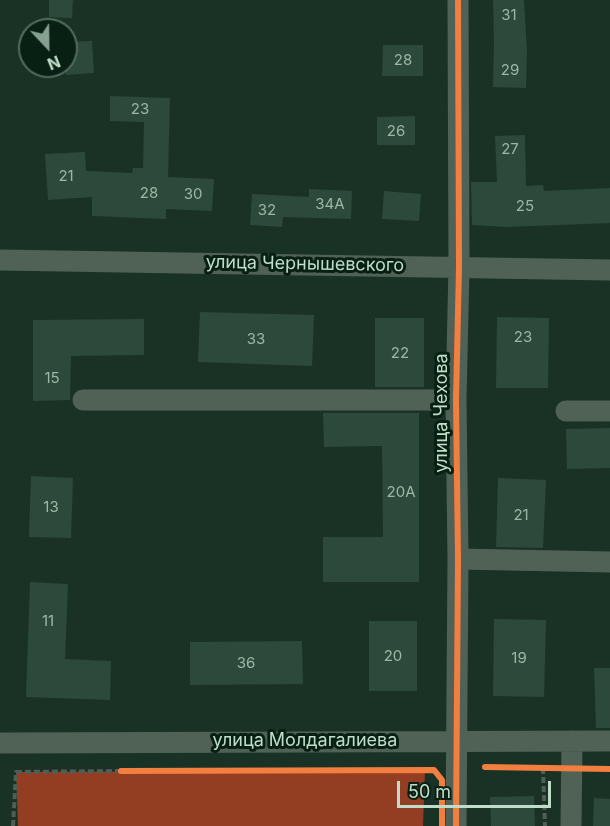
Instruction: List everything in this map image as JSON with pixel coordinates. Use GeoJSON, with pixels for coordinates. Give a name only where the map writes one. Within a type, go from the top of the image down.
{"type":"FeatureCollection","features":[{"type":"Feature","properties":{"kind":"street","name":"улица Чехова"},"geometry":{"type":"LineString","coordinates":[[456,826],[458,0]]}},
{"type":"Feature","properties":{"kind":"street","name":"улица Чернышевского"},"geometry":{"type":"LineString","coordinates":[[0,260],[610,270]]}},
{"type":"Feature","properties":{"kind":"street"},"geometry":{"type":"LineString","coordinates":[[83,400],[456,400]]}},
{"type":"Feature","properties":{"kind":"street"},"geometry":{"type":"LineString","coordinates":[[566,411],[610,411]]}},
{"type":"Feature","properties":{"kind":"street"},"geometry":{"type":"LineString","coordinates":[[458,559],[610,562]]}},
{"type":"Feature","properties":{"kind":"street"},"geometry":{"type":"LineString","coordinates":[[571,826],[572,741]]}},
{"type":"Feature","properties":{"kind":"street","name":"улица Молдагалиева"},"geometry":{"type":"LineString","coordinates":[[0,743],[610,741]]}},
{"type":"Feature","properties":{"kind":"path"},"geometry":{"type":"LineString","coordinates":[[532,768],[572,768]]}},
{"type":"Feature","properties":{"kind":"path"},"geometry":{"type":"LineString","coordinates":[[543,768],[545,826]]}},
{"type":"Feature","properties":{"kind":"path"},"geometry":{"type":"LineString","coordinates":[[14,826],[16,772],[133,771]]}},
{"type":"Feature","properties":{"kind":"shaded area"},"geometry":{"type":"Polygon","coordinates":[[[425,770],[423,826],[18,826],[16,772],[425,770]]]}},
{"type":"Feature","properties":{"kind":"building"},"geometry":{"type":"Polygon","coordinates":[[[49,0],[73,0],[72,18],[49,17],[49,0]]]}},
{"type":"Feature","properties":{"kind":"building"},"geometry":{"type":"Polygon","coordinates":[[[493,0],[524,0],[527,52],[526,88],[493,87],[493,0]]]}},
{"type":"Feature","properties":{"kind":"building"},"geometry":{"type":"Polygon","coordinates":[[[92,41],[94,73],[78,74],[78,42],[92,41]]]}},
{"type":"Feature","properties":{"kind":"building"},"geometry":{"type":"Polygon","coordinates":[[[383,45],[423,45],[423,76],[382,76],[383,45]]]}},
{"type":"Feature","properties":{"kind":"building"},"geometry":{"type":"Polygon","coordinates":[[[110,96],[170,98],[168,177],[214,179],[212,211],[166,209],[166,219],[92,216],[92,197],[48,200],[45,154],[85,152],[86,171],[132,173],[133,168],[143,168],[144,122],[110,121],[110,96]]]}},
{"type":"Feature","properties":{"kind":"building"},"geometry":{"type":"Polygon","coordinates":[[[415,116],[415,145],[377,145],[377,117],[415,116]]]}},
{"type":"Feature","properties":{"kind":"building"},"geometry":{"type":"Polygon","coordinates":[[[525,135],[526,186],[543,185],[544,191],[610,188],[610,223],[506,227],[472,225],[471,182],[497,182],[495,136],[525,135]]]}},
{"type":"Feature","properties":{"kind":"building"},"geometry":{"type":"Polygon","coordinates":[[[309,189],[352,191],[351,219],[283,217],[282,227],[250,225],[252,194],[309,197],[309,189]]]}},
{"type":"Feature","properties":{"kind":"building"},"geometry":{"type":"Polygon","coordinates":[[[384,191],[421,194],[419,221],[382,219],[384,191]]]}},
{"type":"Feature","properties":{"kind":"building"},"geometry":{"type":"Polygon","coordinates":[[[200,312],[314,315],[312,366],[198,362],[200,312]]]}},
{"type":"Feature","properties":{"kind":"building"},"geometry":{"type":"Polygon","coordinates":[[[497,317],[549,318],[548,388],[496,388],[497,317]]]}},
{"type":"Feature","properties":{"kind":"building"},"geometry":{"type":"Polygon","coordinates":[[[375,318],[424,318],[424,387],[375,387],[375,318]]]}},
{"type":"Feature","properties":{"kind":"building"},"geometry":{"type":"Polygon","coordinates":[[[144,319],[144,355],[71,356],[70,400],[33,401],[33,320],[144,319]]]}},
{"type":"Feature","properties":{"kind":"building"},"geometry":{"type":"Polygon","coordinates":[[[323,413],[419,413],[419,582],[323,582],[323,537],[383,537],[382,446],[324,447],[323,413]]]}},
{"type":"Feature","properties":{"kind":"building"},"geometry":{"type":"Polygon","coordinates":[[[610,428],[610,468],[567,469],[566,429],[610,428]]]}},
{"type":"Feature","properties":{"kind":"building"},"geometry":{"type":"Polygon","coordinates":[[[31,476],[73,478],[71,538],[29,537],[31,476]]]}},
{"type":"Feature","properties":{"kind":"building"},"geometry":{"type":"Polygon","coordinates":[[[498,478],[546,480],[543,548],[496,547],[498,478]]]}},
{"type":"Feature","properties":{"kind":"building"},"geometry":{"type":"Polygon","coordinates":[[[30,582],[68,584],[65,659],[111,661],[110,700],[26,697],[30,582]]]}},
{"type":"Feature","properties":{"kind":"building"},"geometry":{"type":"Polygon","coordinates":[[[494,619],[546,620],[544,697],[493,696],[494,619]]]}},
{"type":"Feature","properties":{"kind":"building"},"geometry":{"type":"Polygon","coordinates":[[[369,621],[417,621],[417,691],[369,691],[369,621]]]}},
{"type":"Feature","properties":{"kind":"building"},"geometry":{"type":"Polygon","coordinates":[[[302,641],[303,684],[190,685],[190,642],[302,641]]]}},
{"type":"Feature","properties":{"kind":"building"},"geometry":{"type":"Polygon","coordinates":[[[594,668],[610,668],[610,728],[596,728],[594,668]]]}},
{"type":"Feature","properties":{"kind":"building"},"geometry":{"type":"Polygon","coordinates":[[[534,796],[535,826],[491,826],[490,797],[534,796]]]}},
{"type":"Feature","properties":{"kind":"building"},"geometry":{"type":"Polygon","coordinates":[[[594,798],[610,799],[610,826],[593,826],[594,798]]]}},
{"type":"Feature","properties":{"kind":"cycle path"},"geometry":{"type":"LineString","coordinates":[[456,826],[458,0]]}},
{"type":"Feature","properties":{"kind":"cycle path"},"geometry":{"type":"LineString","coordinates":[[485,767],[610,769]]}},
{"type":"Feature","properties":{"kind":"cycle path"},"geometry":{"type":"LineString","coordinates":[[121,771],[434,770],[442,780],[442,826]]}}]}
